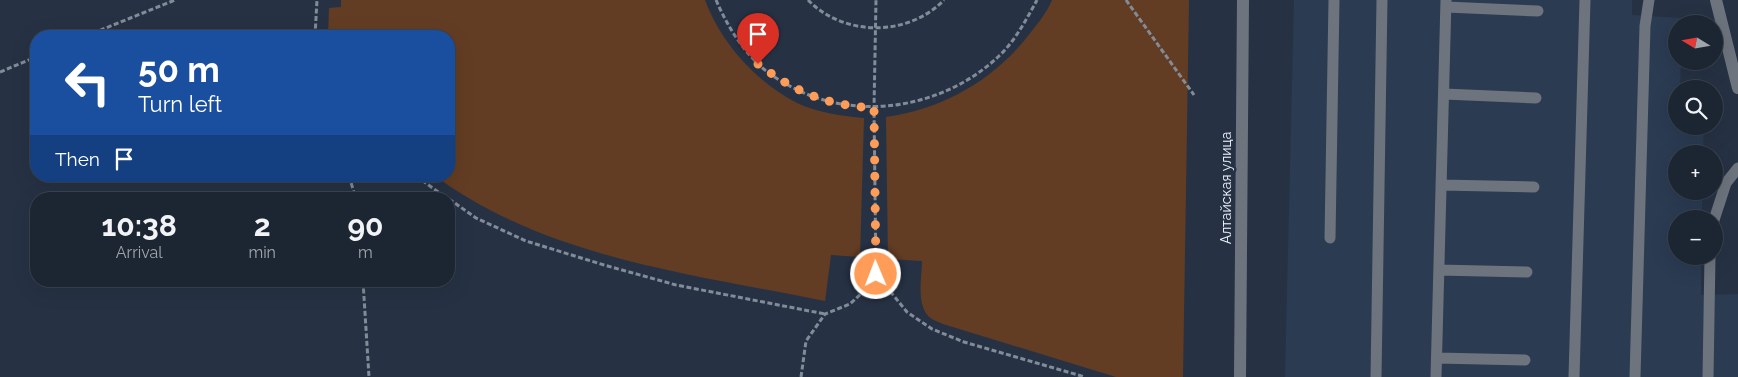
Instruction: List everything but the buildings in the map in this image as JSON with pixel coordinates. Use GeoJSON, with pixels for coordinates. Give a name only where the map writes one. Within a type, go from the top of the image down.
{"type":"FeatureCollection","features":[{"type":"Feature","properties":{"kind":"street","name":"Алтайская улица"},"geometry":{"type":"LineString","coordinates":[[1240,377],[1243,0]]}},
{"type":"Feature","properties":{"kind":"street"},"geometry":{"type":"LineString","coordinates":[[1716,0],[1738,88]]}},
{"type":"Feature","properties":{"kind":"lane"},"geometry":{"type":"LineString","coordinates":[[1330,238],[1334,0]]}},
{"type":"Feature","properties":{"kind":"lane"},"geometry":{"type":"LineString","coordinates":[[1376,377],[1382,0]]}},
{"type":"Feature","properties":{"kind":"lane"},"geometry":{"type":"LineString","coordinates":[[1574,377],[1585,0]]}},
{"type":"Feature","properties":{"kind":"lane"},"geometry":{"type":"LineString","coordinates":[[1635,377],[1645,36],[1649,0]]}},
{"type":"Feature","properties":{"kind":"lane"},"geometry":{"type":"LineString","coordinates":[[1436,377],[1446,4],[1538,11]]}},
{"type":"Feature","properties":{"kind":"lane"},"geometry":{"type":"LineString","coordinates":[[1444,94],[1536,98]]}},
{"type":"Feature","properties":{"kind":"lane"},"geometry":{"type":"LineString","coordinates":[[1717,210],[1726,183],[1738,168]]}},
{"type":"Feature","properties":{"kind":"lane"},"geometry":{"type":"LineString","coordinates":[[1441,184],[1534,187]]}},
{"type":"Feature","properties":{"kind":"lane"},"geometry":{"type":"LineString","coordinates":[[1708,377],[1710,265]]}},
{"type":"Feature","properties":{"kind":"lane"},"geometry":{"type":"LineString","coordinates":[[1439,270],[1527,272]]}},
{"type":"Feature","properties":{"kind":"lane"},"geometry":{"type":"LineString","coordinates":[[1437,358],[1525,360]]}},
{"type":"Feature","properties":{"kind":"path"},"geometry":{"type":"LineString","coordinates":[[101,30],[175,0]]}},
{"type":"Feature","properties":{"kind":"path"},"geometry":{"type":"LineString","coordinates":[[315,30],[317,0]]}},
{"type":"Feature","properties":{"kind":"path"},"geometry":{"type":"LineString","coordinates":[[716,0],[725,20],[741,45],[758,64],[778,79],[802,93],[824,101],[850,107],[874,108],[904,104],[954,88],[979,73],[1000,56],[1014,38],[1037,0]]}},
{"type":"Feature","properties":{"kind":"path"},"geometry":{"type":"LineString","coordinates":[[808,0],[816,9],[844,24],[875,29],[907,24],[935,9],[944,0]]}},
{"type":"Feature","properties":{"kind":"path"},"geometry":{"type":"LineString","coordinates":[[455,204],[476,218],[526,241],[676,285],[825,314],[850,304],[866,290],[876,274],[874,108],[876,0]]}},
{"type":"Feature","properties":{"kind":"path"},"geometry":{"type":"LineString","coordinates":[[1126,0],[1194,95]]}},
{"type":"Feature","properties":{"kind":"path"},"geometry":{"type":"LineString","coordinates":[[0,72],[30,60]]}},
{"type":"Feature","properties":{"kind":"path"},"geometry":{"type":"LineString","coordinates":[[424,182],[438,192]]}},
{"type":"Feature","properties":{"kind":"path"},"geometry":{"type":"LineString","coordinates":[[876,274],[907,312],[932,329],[964,342],[1085,377]]}},
{"type":"Feature","properties":{"kind":"path"},"geometry":{"type":"LineString","coordinates":[[363,287],[369,377]]}},
{"type":"Feature","properties":{"kind":"path"},"geometry":{"type":"LineString","coordinates":[[802,377],[806,341],[825,314]]}},
{"type":"Feature","properties":{"kind":"shaded area"},"geometry":{"type":"Polygon","coordinates":[[[341,0],[705,0],[720,31],[730,46],[754,73],[768,84],[797,103],[813,109],[830,114],[864,118],[860,257],[831,255],[825,301],[724,282],[622,259],[524,226],[478,204],[444,182],[455,182],[455,30],[328,30],[329,8],[341,7],[341,0]]]}},
{"type":"Feature","properties":{"kind":"shaded area"},"geometry":{"type":"Polygon","coordinates":[[[1052,0],[1189,0],[1183,377],[1116,377],[943,324],[932,319],[923,308],[921,300],[922,261],[888,259],[886,117],[928,107],[948,99],[985,77],[1017,49],[1040,21],[1052,0]]]}},
{"type":"Feature","properties":{"kind":"shaded area"},"geometry":{"type":"Polygon","coordinates":[[[1294,0],[1632,0],[1632,15],[1668,17],[1668,70],[1681,70],[1680,80],[1668,80],[1668,135],[1704,135],[1703,145],[1668,145],[1668,200],[1702,200],[1702,210],[1668,210],[1668,265],[1701,265],[1701,295],[1738,294],[1738,377],[1285,377],[1294,0]]]}},
{"type":"Feature","properties":{"kind":"route"},"geometry":{"type":"LineString","coordinates":[[758,64],[778,79],[802,93],[824,101],[850,107],[874,108],[876,274]]}}]}
